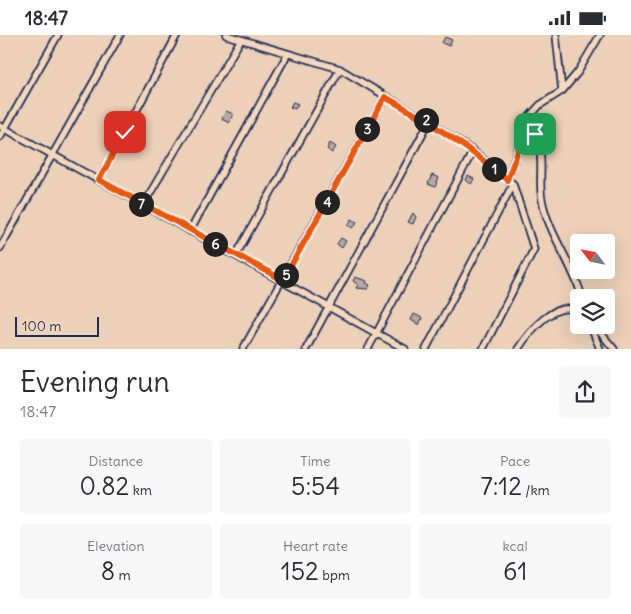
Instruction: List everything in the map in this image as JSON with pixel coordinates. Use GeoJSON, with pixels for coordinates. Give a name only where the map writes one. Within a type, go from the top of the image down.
{"type":"FeatureCollection","features":[{"type":"Feature","properties":{"kind":"street"},"geometry":{"type":"LineString","coordinates":[[0,137],[2,127],[58,35]]}},
{"type":"Feature","properties":{"kind":"street"},"geometry":{"type":"LineString","coordinates":[[0,247],[120,35]]}},
{"type":"Feature","properties":{"kind":"street"},"geometry":{"type":"LineString","coordinates":[[99,180],[177,35]]}},
{"type":"Feature","properties":{"kind":"street"},"geometry":{"type":"LineString","coordinates":[[226,35],[240,41],[340,69],[429,121],[473,151],[513,185],[534,249],[483,349]]}},
{"type":"Feature","properties":{"kind":"street"},"geometry":{"type":"LineString","coordinates":[[556,35],[562,91]]}},
{"type":"Feature","properties":{"kind":"street"},"geometry":{"type":"LineString","coordinates":[[507,180],[530,116],[540,105],[562,91],[578,72],[600,35]]}},
{"type":"Feature","properties":{"kind":"street"},"geometry":{"type":"LineString","coordinates":[[143,205],[240,41]]}},
{"type":"Feature","properties":{"kind":"street"},"geometry":{"type":"LineString","coordinates":[[190,231],[287,55]]}},
{"type":"Feature","properties":{"kind":"street"},"geometry":{"type":"LineString","coordinates":[[236,255],[340,69]]}},
{"type":"Feature","properties":{"kind":"street"},"geometry":{"type":"LineString","coordinates":[[243,349],[385,97]]}},
{"type":"Feature","properties":{"kind":"street"},"geometry":{"type":"LineString","coordinates":[[306,349],[429,121]]}},
{"type":"Feature","properties":{"kind":"street"},"geometry":{"type":"LineString","coordinates":[[2,127],[283,280],[405,349]]}},
{"type":"Feature","properties":{"kind":"street"},"geometry":{"type":"LineString","coordinates":[[527,127],[535,134],[540,145],[542,201],[552,230],[578,289]]}},
{"type":"Feature","properties":{"kind":"street"},"geometry":{"type":"LineString","coordinates":[[368,349],[473,151]]}},
{"type":"Feature","properties":{"kind":"street"},"geometry":{"type":"LineString","coordinates":[[426,349],[513,185]]}},
{"type":"Feature","properties":{"kind":"street"},"geometry":{"type":"LineString","coordinates":[[518,349],[549,314],[566,308],[570,309]]}},
{"type":"Feature","properties":{"kind":"street"},"geometry":{"type":"LineString","coordinates":[[594,334],[600,349]]}},
{"type":"Feature","properties":{"kind":"street"},"geometry":{"type":"LineString","coordinates":[[602,334],[614,349]]}},
{"type":"Feature","properties":{"kind":"building"},"geometry":{"type":"Polygon","coordinates":[[[445,37],[452,40],[449,46],[442,43],[445,37]]]}},
{"type":"Feature","properties":{"kind":"building"},"geometry":{"type":"Polygon","coordinates":[[[293,102],[298,104],[295,109],[290,107],[293,102]]]}},
{"type":"Feature","properties":{"kind":"building"},"geometry":{"type":"Polygon","coordinates":[[[226,111],[233,114],[229,123],[222,119],[226,111]]]}},
{"type":"Feature","properties":{"kind":"building"},"geometry":{"type":"Polygon","coordinates":[[[330,143],[336,147],[332,153],[327,149],[330,143]]]}},
{"type":"Feature","properties":{"kind":"building"},"geometry":{"type":"Polygon","coordinates":[[[432,175],[439,178],[435,187],[428,184],[432,175]]]}},
{"type":"Feature","properties":{"kind":"building"},"geometry":{"type":"Polygon","coordinates":[[[468,176],[474,179],[471,184],[466,180],[468,176]]]}},
{"type":"Feature","properties":{"kind":"building"},"geometry":{"type":"Polygon","coordinates":[[[413,213],[416,217],[413,224],[408,222],[413,213]]]}},
{"type":"Feature","properties":{"kind":"building"},"geometry":{"type":"Polygon","coordinates":[[[352,219],[357,222],[353,228],[348,225],[352,219]]]}},
{"type":"Feature","properties":{"kind":"building"},"geometry":{"type":"Polygon","coordinates":[[[341,238],[346,241],[342,248],[337,244],[341,238]]]}},
{"type":"Feature","properties":{"kind":"building"},"geometry":{"type":"Polygon","coordinates":[[[355,277],[367,281],[366,283],[370,285],[368,289],[356,288],[358,285],[353,281],[355,277]]]}},
{"type":"Feature","properties":{"kind":"building"},"geometry":{"type":"Polygon","coordinates":[[[414,314],[422,318],[419,325],[411,320],[414,314]]]}},
{"type":"Feature","properties":{"kind":"route"},"geometry":{"type":"LineString","coordinates":[[125,132],[99,180],[283,280],[385,97],[429,121],[473,151],[507,180],[527,127],[535,134]]}}]}
